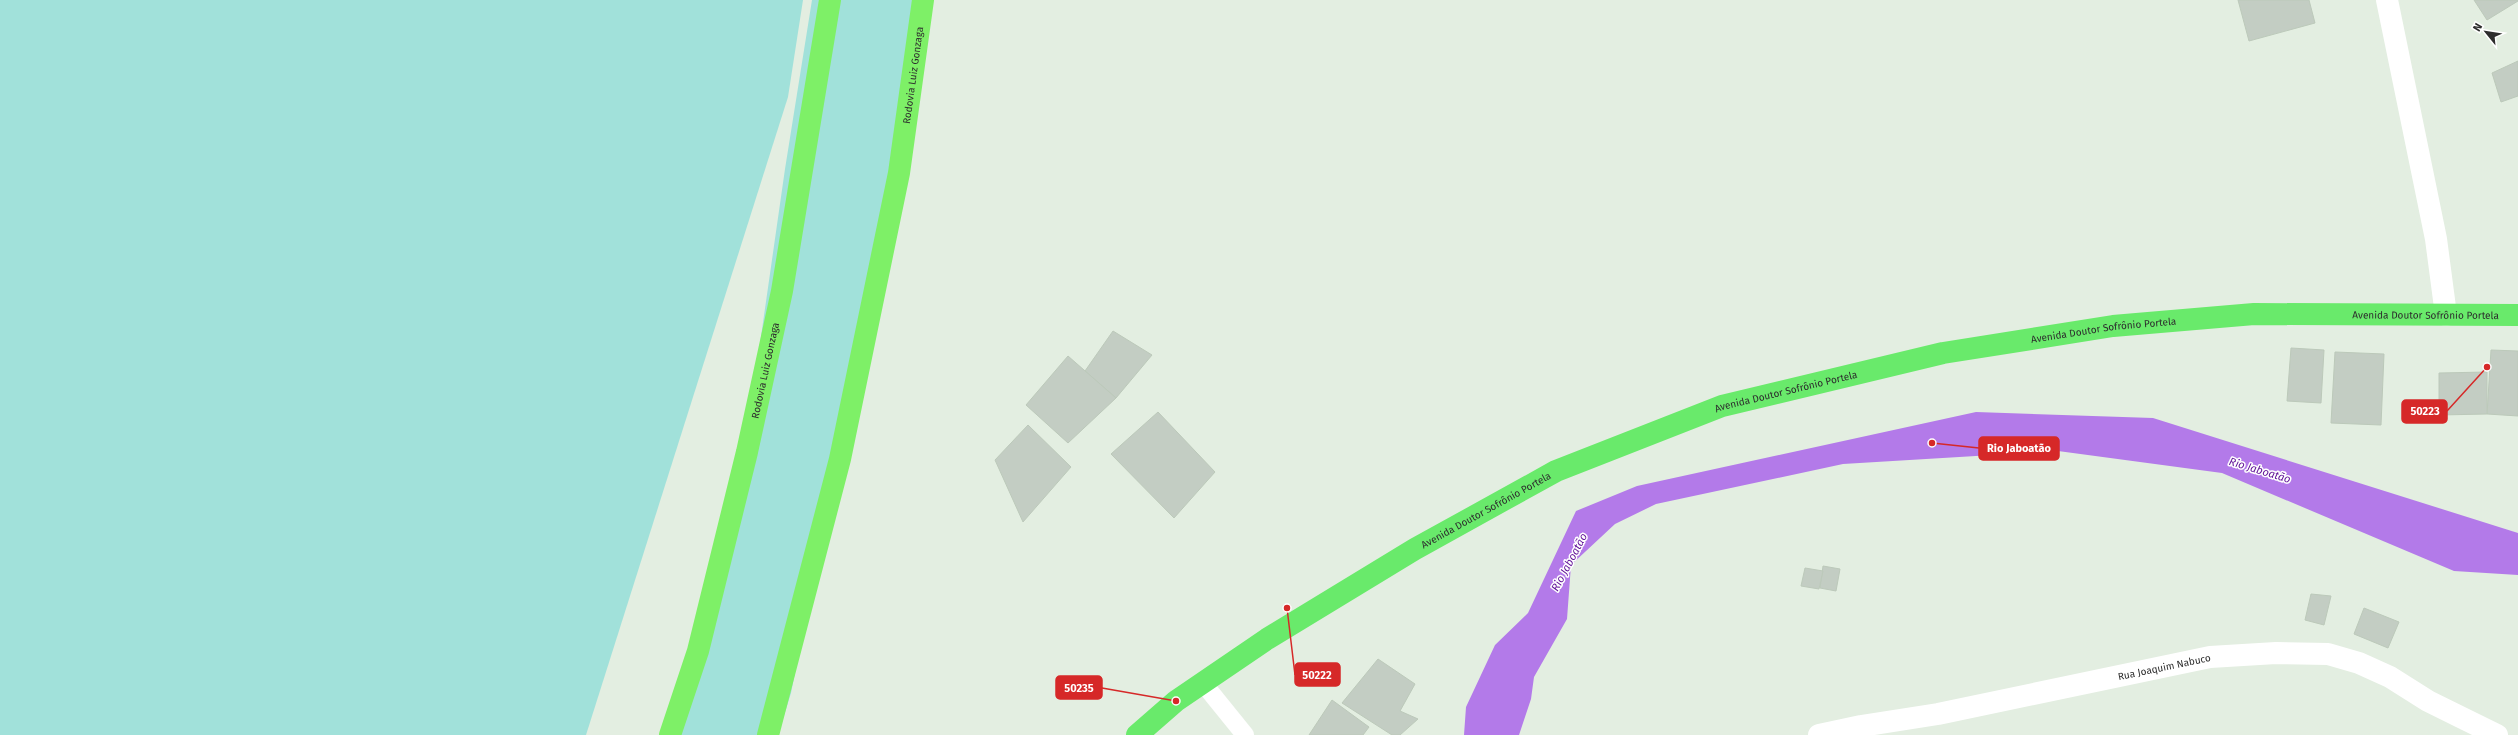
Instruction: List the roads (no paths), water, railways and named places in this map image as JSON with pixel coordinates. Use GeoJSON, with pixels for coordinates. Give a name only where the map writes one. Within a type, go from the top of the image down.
{"type":"FeatureCollection","features":[{"type":"Feature","properties":{"kind":"highway","name":"Rodovia Luiz Gonzaga"},"geometry":{"type":"LineString","coordinates":[[670,735],[698,651],[747,452],[782,291],[830,0]]}},
{"type":"Feature","properties":{"kind":"highway","name":"Rodovia Luiz Gonzaga"},"geometry":{"type":"LineString","coordinates":[[768,735],[840,459],[899,174],[923,0]]}},
{"type":"Feature","properties":{"kind":"main road","name":"Avenida Doutor Sofrônio Portela"},"geometry":{"type":"LineString","coordinates":[[1137,735],[1176,700],[1280,630],[1415,549],[1556,471],[1722,406],[1943,353],[2113,326],[2254,314],[2518,315]]}},
{"type":"Feature","properties":{"kind":"street"},"geometry":{"type":"LineString","coordinates":[[2387,0],[2436,238],[2446,314]]}},
{"type":"Feature","properties":{"kind":"street","name":"Rua Joaquim Nabuco"},"geometry":{"type":"LineString","coordinates":[[1819,735],[1861,726],[1938,714],[2210,657],[2276,653],[2328,654],[2359,663],[2390,677],[2428,701],[2496,735]]}},
{"type":"Feature","properties":{"kind":"lane"},"geometry":{"type":"LineString","coordinates":[[1203,683],[1245,735]]}},
{"type":"Feature","properties":{"kind":"water"},"geometry":{"type":"Polygon","coordinates":[[[1976,412],[2153,418],[2518,533],[2518,575],[2454,571],[2222,473],[2058,451],[1843,464],[1656,504],[1615,524],[1571,565],[1567,619],[1534,677],[1531,699],[1519,735],[1464,735],[1466,707],[1495,645],[1528,613],[1576,511],[1637,486],[1976,412]]]}},
{"type":"Feature","properties":{"kind":"place","name":"50223"},"geometry":{"type":"Point","coordinates":[2487,367]}},
{"type":"Feature","properties":{"kind":"place","name":"Rio Jaboatão"},"geometry":{"type":"Point","coordinates":[1932,443]}},
{"type":"Feature","properties":{"kind":"place","name":"50222"},"geometry":{"type":"Point","coordinates":[1287,608]}},
{"type":"Feature","properties":{"kind":"place","name":"50235"},"geometry":{"type":"Point","coordinates":[1176,701]}}]}
